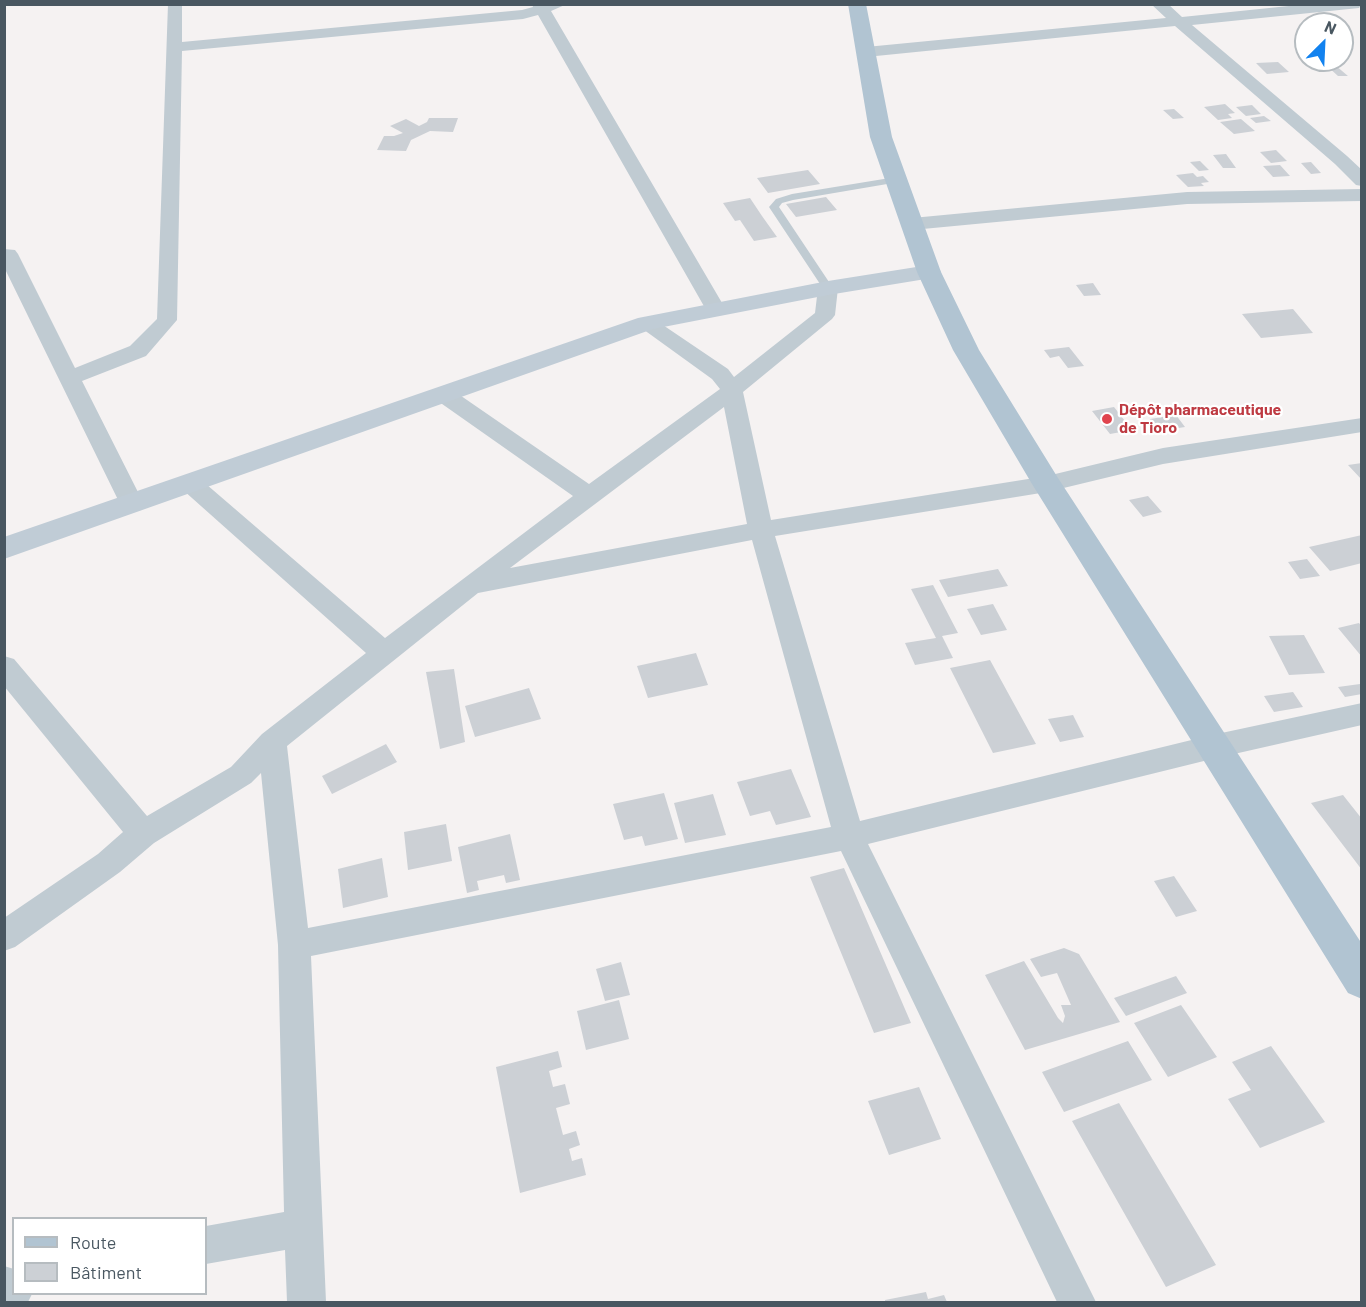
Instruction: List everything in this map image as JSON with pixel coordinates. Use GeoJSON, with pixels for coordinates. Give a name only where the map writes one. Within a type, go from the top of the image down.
{"type":"FeatureCollection","features":[{"type":"Feature","properties":{"kind":"main road"},"geometry":{"type":"LineString","coordinates":[[857,4],[881,137],[928,272],[966,350],[1212,747],[1362,980]]}},
{"type":"Feature","properties":{"kind":"main road"},"geometry":{"type":"LineString","coordinates":[[4,548],[646,323],[828,288],[928,272]]}},
{"type":"Feature","properties":{"kind":"street"},"geometry":{"type":"LineString","coordinates":[[69,378],[138,351],[167,320],[175,4]]}},
{"type":"Feature","properties":{"kind":"street"},"geometry":{"type":"LineString","coordinates":[[174,47],[523,14],[541,6],[560,4]]}},
{"type":"Feature","properties":{"kind":"street"},"geometry":{"type":"LineString","coordinates":[[1158,4],[1341,160],[1362,181]]}},
{"type":"Feature","properties":{"kind":"street"},"geometry":{"type":"LineString","coordinates":[[866,52],[1360,5]]}},
{"type":"Feature","properties":{"kind":"street"},"geometry":{"type":"LineString","coordinates":[[541,6],[715,309]]}},
{"type":"Feature","properties":{"kind":"street"},"geometry":{"type":"LineString","coordinates":[[912,224],[1187,198],[1362,195]]}},
{"type":"Feature","properties":{"kind":"street"},"geometry":{"type":"LineString","coordinates":[[8,254],[132,504]]}},
{"type":"Feature","properties":{"kind":"street"},"geometry":{"type":"LineString","coordinates":[[4,937],[110,863],[143,834],[241,775],[272,742],[470,585],[732,390],[825,315],[828,288]]}},
{"type":"Feature","properties":{"kind":"street"},"geometry":{"type":"LineString","coordinates":[[646,323],[720,374],[732,390],[761,530],[849,836],[1077,1302]]}},
{"type":"Feature","properties":{"kind":"street"},"geometry":{"type":"LineString","coordinates":[[442,394],[590,496]]}},
{"type":"Feature","properties":{"kind":"street"},"geometry":{"type":"LineString","coordinates":[[470,585],[761,530],[1047,484],[1163,456],[1362,425]]}},
{"type":"Feature","properties":{"kind":"street"},"geometry":{"type":"LineString","coordinates":[[191,484],[384,653]]}},
{"type":"Feature","properties":{"kind":"street"},"geometry":{"type":"LineString","coordinates":[[4,666],[143,834]]}},
{"type":"Feature","properties":{"kind":"street"},"geometry":{"type":"LineString","coordinates":[[294,945],[849,836],[1212,747],[1362,714]]}},
{"type":"Feature","properties":{"kind":"street"},"geometry":{"type":"LineString","coordinates":[[272,742],[294,945],[306,1302]]}},
{"type":"Feature","properties":{"kind":"street"},"geometry":{"type":"LineString","coordinates":[[207,1245],[302,1228]]}},
{"type":"Feature","properties":{"kind":"lane"},"geometry":{"type":"LineString","coordinates":[[828,288],[774,207],[779,201],[792,197],[896,180]]}},
{"type":"Feature","properties":{"kind":"building"},"geometry":{"type":"Polygon","coordinates":[[[1278,62],[1289,72],[1267,74],[1256,63],[1278,62]]]}},
{"type":"Feature","properties":{"kind":"building"},"geometry":{"type":"Polygon","coordinates":[[[1334,72],[1343,72],[1348,76],[1338,76],[1334,72]]]}},
{"type":"Feature","properties":{"kind":"building"},"geometry":{"type":"Polygon","coordinates":[[[1225,104],[1235,113],[1228,114],[1232,118],[1218,120],[1204,107],[1225,104]]]}},
{"type":"Feature","properties":{"kind":"building"},"geometry":{"type":"Polygon","coordinates":[[[1252,105],[1261,114],[1246,116],[1236,107],[1252,105]]]}},
{"type":"Feature","properties":{"kind":"building"},"geometry":{"type":"Polygon","coordinates":[[[1174,109],[1184,118],[1173,119],[1163,110],[1174,109]]]}},
{"type":"Feature","properties":{"kind":"building"},"geometry":{"type":"Polygon","coordinates":[[[1264,116],[1271,121],[1256,123],[1250,118],[1264,116]]]}},
{"type":"Feature","properties":{"kind":"building"},"geometry":{"type":"Polygon","coordinates":[[[429,118],[458,118],[453,132],[430,131],[411,140],[406,151],[377,150],[384,136],[403,133],[390,126],[406,119],[419,126],[427,122],[429,118]]]}},
{"type":"Feature","properties":{"kind":"building"},"geometry":{"type":"Polygon","coordinates":[[[1241,119],[1255,131],[1234,134],[1220,122],[1241,119]]]}},
{"type":"Feature","properties":{"kind":"building"},"geometry":{"type":"Polygon","coordinates":[[[1276,150],[1287,161],[1271,163],[1260,152],[1276,150]]]}},
{"type":"Feature","properties":{"kind":"building"},"geometry":{"type":"Polygon","coordinates":[[[1226,154],[1236,168],[1223,168],[1213,155],[1226,154]]]}},
{"type":"Feature","properties":{"kind":"building"},"geometry":{"type":"Polygon","coordinates":[[[1200,161],[1209,170],[1199,171],[1190,162],[1200,161]]]}},
{"type":"Feature","properties":{"kind":"building"},"geometry":{"type":"Polygon","coordinates":[[[1311,162],[1321,173],[1311,174],[1301,163],[1311,162]]]}},
{"type":"Feature","properties":{"kind":"building"},"geometry":{"type":"Polygon","coordinates":[[[1280,165],[1290,176],[1273,177],[1263,166],[1280,165]]]}},
{"type":"Feature","properties":{"kind":"building"},"geometry":{"type":"Polygon","coordinates":[[[808,170],[820,184],[768,193],[757,178],[808,170]]]}},
{"type":"Feature","properties":{"kind":"building"},"geometry":{"type":"Polygon","coordinates":[[[1193,173],[1197,177],[1203,176],[1209,182],[1201,183],[1204,186],[1188,187],[1176,175],[1193,173]]]}},
{"type":"Feature","properties":{"kind":"building"},"geometry":{"type":"Polygon","coordinates":[[[826,197],[837,210],[796,217],[786,204],[826,197]]]}},
{"type":"Feature","properties":{"kind":"building"},"geometry":{"type":"Polygon","coordinates":[[[750,198],[777,237],[754,241],[740,220],[735,221],[723,203],[750,198]]]}},
{"type":"Feature","properties":{"kind":"building"},"geometry":{"type":"Polygon","coordinates":[[[1093,283],[1101,295],[1084,296],[1076,285],[1093,283]]]}},
{"type":"Feature","properties":{"kind":"building"},"geometry":{"type":"Polygon","coordinates":[[[1293,309],[1313,333],[1261,338],[1242,314],[1293,309]]]}},
{"type":"Feature","properties":{"kind":"building"},"geometry":{"type":"Polygon","coordinates":[[[1069,347],[1084,366],[1068,368],[1059,356],[1050,358],[1044,350],[1069,347]]]}},
{"type":"Feature","properties":{"kind":"building"},"geometry":{"type":"Polygon","coordinates":[[[1114,407],[1132,430],[1110,434],[1092,411],[1114,407]]]}},
{"type":"Feature","properties":{"kind":"building"},"geometry":{"type":"Polygon","coordinates":[[[1176,415],[1185,427],[1159,431],[1150,419],[1176,415]]]}},
{"type":"Feature","properties":{"kind":"building"},"geometry":{"type":"Polygon","coordinates":[[[1362,463],[1362,480],[1348,465],[1362,463]]]}},
{"type":"Feature","properties":{"kind":"building"},"geometry":{"type":"Polygon","coordinates":[[[1148,496],[1162,512],[1143,517],[1129,500],[1148,496]]]}},
{"type":"Feature","properties":{"kind":"building"},"geometry":{"type":"Polygon","coordinates":[[[1362,535],[1362,563],[1330,571],[1309,547],[1362,535]]]}},
{"type":"Feature","properties":{"kind":"building"},"geometry":{"type":"Polygon","coordinates":[[[1307,559],[1320,576],[1300,579],[1288,562],[1307,559]]]}},
{"type":"Feature","properties":{"kind":"building"},"geometry":{"type":"Polygon","coordinates":[[[998,569],[1008,586],[948,597],[939,580],[998,569]]]}},
{"type":"Feature","properties":{"kind":"building"},"geometry":{"type":"Polygon","coordinates":[[[933,585],[958,633],[942,636],[953,658],[915,665],[905,643],[936,638],[911,589],[933,585]]]}},
{"type":"Feature","properties":{"kind":"building"},"geometry":{"type":"Polygon","coordinates":[[[993,604],[1007,630],[981,635],[967,609],[993,604]]]}},
{"type":"Feature","properties":{"kind":"building"},"geometry":{"type":"Polygon","coordinates":[[[1359,623],[1362,627],[1362,657],[1338,628],[1359,623]]]}},
{"type":"Feature","properties":{"kind":"building"},"geometry":{"type":"Polygon","coordinates":[[[1304,635],[1325,673],[1289,675],[1269,636],[1304,635]]]}},
{"type":"Feature","properties":{"kind":"building"},"geometry":{"type":"Polygon","coordinates":[[[696,653],[708,685],[648,698],[637,666],[696,653]]]}},
{"type":"Feature","properties":{"kind":"building"},"geometry":{"type":"Polygon","coordinates":[[[990,660],[1036,744],[993,753],[950,668],[990,660]]]}},
{"type":"Feature","properties":{"kind":"building"},"geometry":{"type":"Polygon","coordinates":[[[454,669],[465,742],[440,749],[426,672],[454,669]]]}},
{"type":"Feature","properties":{"kind":"building"},"geometry":{"type":"Polygon","coordinates":[[[1360,684],[1362,694],[1345,697],[1338,687],[1360,684]]]}},
{"type":"Feature","properties":{"kind":"building"},"geometry":{"type":"Polygon","coordinates":[[[529,688],[541,719],[475,737],[465,706],[529,688]]]}},
{"type":"Feature","properties":{"kind":"building"},"geometry":{"type":"Polygon","coordinates":[[[1293,692],[1303,707],[1274,712],[1264,696],[1293,692]]]}},
{"type":"Feature","properties":{"kind":"building"},"geometry":{"type":"Polygon","coordinates":[[[1073,715],[1084,737],[1060,742],[1048,719],[1073,715]]]}},
{"type":"Feature","properties":{"kind":"building"},"geometry":{"type":"Polygon","coordinates":[[[386,744],[397,762],[332,794],[322,776],[386,744]]]}},
{"type":"Feature","properties":{"kind":"building"},"geometry":{"type":"Polygon","coordinates":[[[791,769],[811,817],[776,825],[770,811],[750,816],[737,782],[791,769]]]}},
{"type":"Feature","properties":{"kind":"building"},"geometry":{"type":"Polygon","coordinates":[[[664,793],[678,839],[645,846],[642,836],[624,840],[613,804],[664,793]]]}},
{"type":"Feature","properties":{"kind":"building"},"geometry":{"type":"Polygon","coordinates":[[[713,794],[726,835],[685,843],[674,803],[713,794]]]}},
{"type":"Feature","properties":{"kind":"building"},"geometry":{"type":"Polygon","coordinates":[[[1343,795],[1362,819],[1362,870],[1311,803],[1343,795]]]}},
{"type":"Feature","properties":{"kind":"building"},"geometry":{"type":"Polygon","coordinates":[[[446,824],[452,861],[408,870],[404,832],[446,824]]]}},
{"type":"Feature","properties":{"kind":"building"},"geometry":{"type":"Polygon","coordinates":[[[510,834],[520,880],[506,883],[504,875],[477,881],[479,890],[467,893],[458,847],[510,834]]]}},
{"type":"Feature","properties":{"kind":"building"},"geometry":{"type":"Polygon","coordinates":[[[382,858],[388,897],[343,908],[338,869],[382,858]]]}},
{"type":"Feature","properties":{"kind":"building"},"geometry":{"type":"Polygon","coordinates":[[[844,868],[911,1023],[874,1033],[810,877],[844,868]]]}},
{"type":"Feature","properties":{"kind":"building"},"geometry":{"type":"Polygon","coordinates":[[[1174,876],[1197,911],[1176,917],[1154,881],[1174,876]]]}},
{"type":"Feature","properties":{"kind":"building"},"geometry":{"type":"Polygon","coordinates":[[[1064,948],[1079,954],[1120,1022],[1025,1050],[985,975],[1024,961],[1063,1023],[1065,1016],[1061,1005],[1071,1005],[1057,973],[1041,977],[1030,959],[1064,948]]]}},
{"type":"Feature","properties":{"kind":"building"},"geometry":{"type":"Polygon","coordinates":[[[621,962],[630,995],[605,1001],[596,969],[621,962]]]}},
{"type":"Feature","properties":{"kind":"building"},"geometry":{"type":"Polygon","coordinates":[[[1176,976],[1187,993],[1126,1016],[1114,998],[1176,976]]]}},
{"type":"Feature","properties":{"kind":"building"},"geometry":{"type":"Polygon","coordinates":[[[619,1000],[629,1039],[586,1050],[577,1011],[619,1000]]]}},
{"type":"Feature","properties":{"kind":"building"},"geometry":{"type":"Polygon","coordinates":[[[1181,1005],[1217,1057],[1168,1077],[1134,1023],[1181,1005]]]}},
{"type":"Feature","properties":{"kind":"building"},"geometry":{"type":"Polygon","coordinates":[[[1128,1041],[1152,1080],[1064,1112],[1042,1072],[1128,1041]]]}},
{"type":"Feature","properties":{"kind":"building"},"geometry":{"type":"Polygon","coordinates":[[[1271,1046],[1325,1122],[1260,1148],[1228,1099],[1251,1090],[1232,1062],[1271,1046]]]}},
{"type":"Feature","properties":{"kind":"building"},"geometry":{"type":"Polygon","coordinates":[[[558,1051],[562,1067],[549,1071],[553,1087],[565,1084],[570,1104],[556,1108],[563,1135],[576,1131],[580,1145],[569,1149],[572,1161],[582,1158],[586,1175],[520,1193],[496,1067],[558,1051]]]}},
{"type":"Feature","properties":{"kind":"building"},"geometry":{"type":"Polygon","coordinates":[[[919,1087],[941,1139],[889,1155],[868,1101],[919,1087]]]}},
{"type":"Feature","properties":{"kind":"building"},"geometry":{"type":"Polygon","coordinates":[[[1119,1103],[1216,1265],[1166,1287],[1072,1121],[1119,1103]]]}},
{"type":"Feature","properties":{"kind":"building"},"geometry":{"type":"Polygon","coordinates":[[[926,1292],[928,1299],[944,1295],[947,1302],[885,1302],[885,1300],[926,1292]]]}},
{"type":"Feature","properties":{"kind":"place","name":"Dépôt pharmaceutique de Tioro"},"geometry":{"type":"Point","coordinates":[1107,419]}}]}
